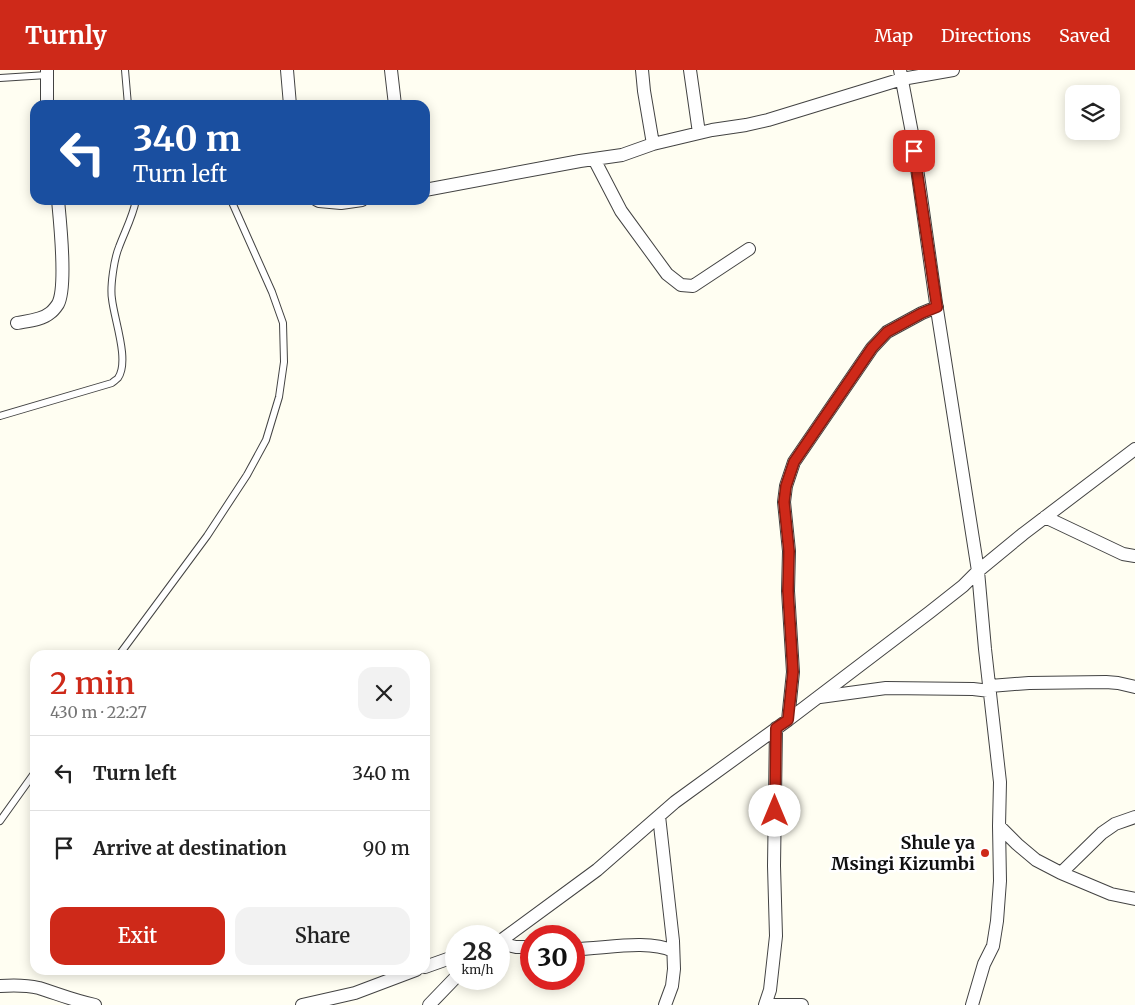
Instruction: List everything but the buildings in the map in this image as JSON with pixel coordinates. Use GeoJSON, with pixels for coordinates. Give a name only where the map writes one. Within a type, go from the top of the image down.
{"type":"FeatureCollection","features":[{"type":"Feature","properties":{"kind":"street"},"geometry":{"type":"LineString","coordinates":[[287,70],[290,100]]}},
{"type":"Feature","properties":{"kind":"street"},"geometry":{"type":"LineString","coordinates":[[391,70],[394,100]]}},
{"type":"Feature","properties":{"kind":"street"},"geometry":{"type":"LineString","coordinates":[[642,70],[653,144]]}},
{"type":"Feature","properties":{"kind":"street"},"geometry":{"type":"LineString","coordinates":[[690,70],[699,133]]}},
{"type":"Feature","properties":{"kind":"street"},"geometry":{"type":"LineString","coordinates":[[430,189],[622,155],[653,144],[712,130],[768,120],[901,75],[953,70]]}},
{"type":"Feature","properties":{"kind":"street"},"geometry":{"type":"LineString","coordinates":[[47,73],[47,100]]}},
{"type":"Feature","properties":{"kind":"street"},"geometry":{"type":"LineString","coordinates":[[901,75],[978,571],[1000,782],[1000,881],[997,921],[993,946],[984,964],[972,1005]]}},
{"type":"Feature","properties":{"kind":"street"},"geometry":{"type":"LineString","coordinates":[[594,159],[621,211],[667,274],[681,285],[693,286],[749,249]]}},
{"type":"Feature","properties":{"kind":"street"},"geometry":{"type":"LineString","coordinates":[[17,324],[43,317],[50,313],[58,304],[62,284],[59,205]]}},
{"type":"Feature","properties":{"kind":"street"},"geometry":{"type":"LineString","coordinates":[[788,720],[793,672],[788,591],[789,551],[784,502],[786,486],[794,462],[872,348],[887,332],[937,307]]}},
{"type":"Feature","properties":{"kind":"street"},"geometry":{"type":"LineString","coordinates":[[510,935],[596,870],[675,802],[788,720],[963,586],[978,571],[1045,517],[1135,449]]}},
{"type":"Feature","properties":{"kind":"street"},"geometry":{"type":"LineString","coordinates":[[1045,517],[1123,554],[1135,556]]}},
{"type":"Feature","properties":{"kind":"street"},"geometry":{"type":"LineString","coordinates":[[818,697],[886,688],[973,689],[1029,683],[1118,682],[1135,686]]}},
{"type":"Feature","properties":{"kind":"street"},"geometry":{"type":"LineString","coordinates":[[765,1005],[770,990],[776,936],[774,866],[776,728]]}},
{"type":"Feature","properties":{"kind":"street"},"geometry":{"type":"LineString","coordinates":[[659,816],[674,951],[672,986],[665,1005]]}},
{"type":"Feature","properties":{"kind":"street"},"geometry":{"type":"LineString","coordinates":[[1060,873],[1102,833],[1115,824],[1135,817]]}},
{"type":"Feature","properties":{"kind":"street"},"geometry":{"type":"LineString","coordinates":[[999,826],[1036,860],[1060,873],[1111,894],[1135,898]]}},
{"type":"Feature","properties":{"kind":"street"},"geometry":{"type":"LineString","coordinates":[[585,948],[634,945],[660,947],[674,951]]}},
{"type":"Feature","properties":{"kind":"street"},"geometry":{"type":"LineString","coordinates":[[430,965],[445,960]]}},
{"type":"Feature","properties":{"kind":"street"},"geometry":{"type":"LineString","coordinates":[[302,1005],[355,993],[403,975]]}},
{"type":"Feature","properties":{"kind":"street"},"geometry":{"type":"LineString","coordinates":[[0,986],[16,985],[38,988],[78,1002],[95,1005]]}},
{"type":"Feature","properties":{"kind":"street"},"geometry":{"type":"LineString","coordinates":[[429,1005],[445,989]]}},
{"type":"Feature","properties":{"kind":"street"},"geometry":{"type":"LineString","coordinates":[[774,1005],[802,1005]]}},
{"type":"Feature","properties":{"kind":"lane"},"geometry":{"type":"LineString","coordinates":[[125,70],[128,100]]}},
{"type":"Feature","properties":{"kind":"lane"},"geometry":{"type":"LineString","coordinates":[[0,78],[47,73]]}},
{"type":"Feature","properties":{"kind":"lane"},"geometry":{"type":"LineString","coordinates":[[0,416],[112,383],[118,378],[123,363],[112,298],[112,286],[118,249],[135,205]]}},
{"type":"Feature","properties":{"kind":"lane"},"geometry":{"type":"LineString","coordinates":[[123,650],[207,536],[247,475],[266,440],[279,397],[284,362],[283,323],[272,292],[233,205]]}},
{"type":"Feature","properties":{"kind":"lane"},"geometry":{"type":"LineString","coordinates":[[0,821],[30,779]]}},
{"type":"Feature","properties":{"kind":"place","name":"Shule ya Msingi Kizumbi"},"geometry":{"type":"Point","coordinates":[985,853]}},
{"type":"Feature","properties":{"kind":"route"},"geometry":{"type":"LineString","coordinates":[[775,811],[776,728],[788,720],[793,672],[788,614],[789,551],[784,502],[786,486],[794,462],[872,348],[887,332],[937,307],[914,151]]}}]}
